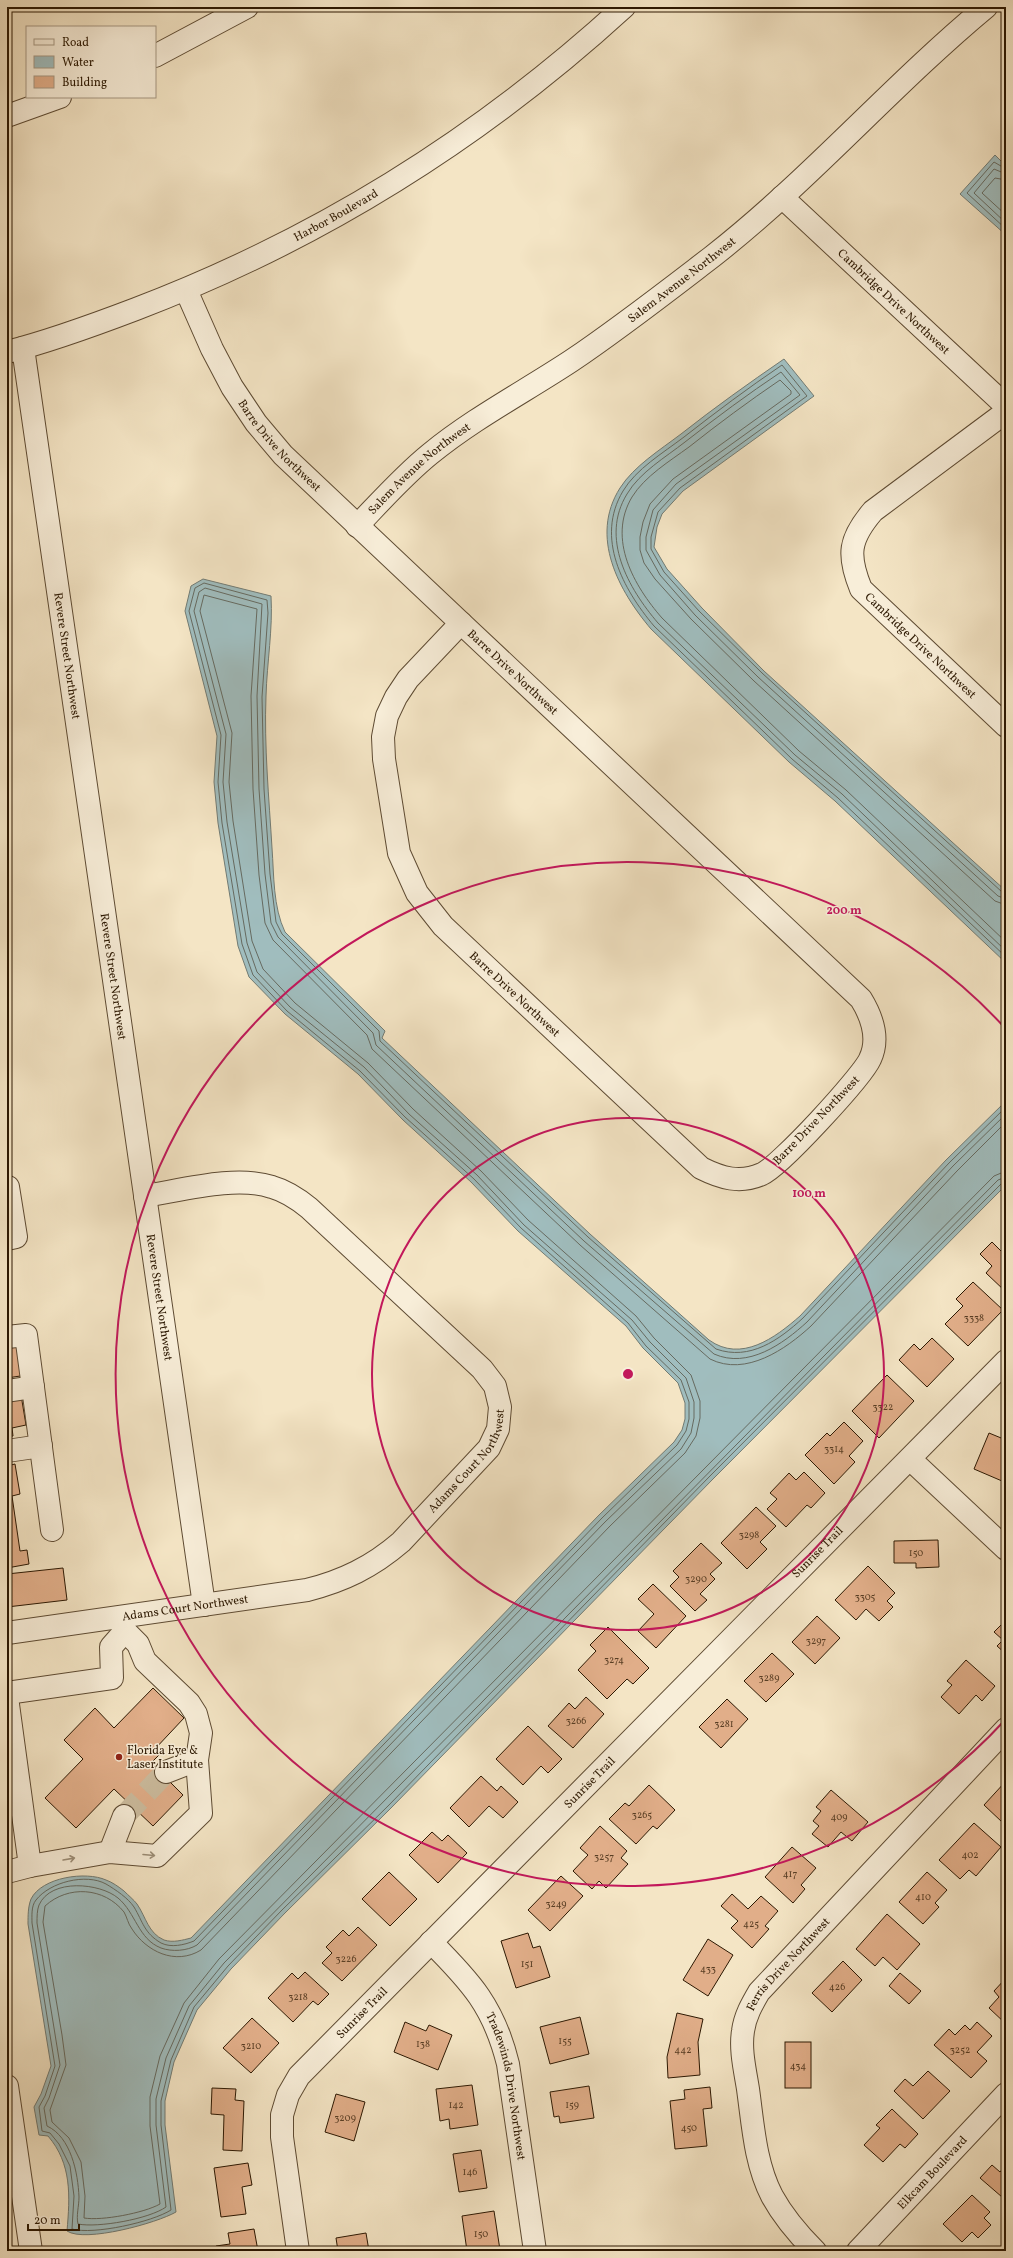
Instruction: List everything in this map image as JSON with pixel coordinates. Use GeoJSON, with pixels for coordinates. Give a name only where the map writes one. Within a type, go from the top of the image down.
{"type":"FeatureCollection","features":[{"type":"Feature","properties":{"kind":"street"},"geometry":{"type":"LineString","coordinates":[[156,55],[247,7]]}},
{"type":"Feature","properties":{"kind":"street","name":"Harbor Boulevard"},"geometry":{"type":"LineString","coordinates":[[15,350],[86,328],[186,290],[266,254],[329,221],[397,181],[463,137],[527,90],[589,40],[624,7]]}},
{"type":"Feature","properties":{"kind":"street","name":"Salem Avenue Northwest"},"geometry":{"type":"LineString","coordinates":[[357,526],[399,482],[430,454],[465,428],[570,362],[645,309],[718,252],[782,196],[916,68],[986,7]]}},
{"type":"Feature","properties":{"kind":"street"},"geometry":{"type":"LineString","coordinates":[[7,116],[57,98]]}},
{"type":"Feature","properties":{"kind":"street","name":"Cambridge Drive Northwest"},"geometry":{"type":"LineString","coordinates":[[782,196],[1006,406]]}},
{"type":"Feature","properties":{"kind":"street","name":"Barre Drive Northwest"},"geometry":{"type":"LineString","coordinates":[[186,290],[212,349],[243,406],[283,455],[861,999],[872,1017],[875,1038],[871,1059],[859,1076],[779,1162],[762,1174],[741,1180],[720,1178],[701,1168],[443,926],[417,893],[407,874],[394,832],[384,759],[383,737],[387,716],[396,697],[408,679],[461,623]]}},
{"type":"Feature","properties":{"kind":"street","name":"Revere Street Northwest"},"geometry":{"type":"LineString","coordinates":[[15,350],[145,1196],[204,1605]]}},
{"type":"Feature","properties":{"kind":"street","name":"Cambridge Drive Northwest"},"geometry":{"type":"LineString","coordinates":[[1006,412],[873,511],[859,527],[852,547],[853,569],[861,589],[1006,726]]}},
{"type":"Feature","properties":{"kind":"street","name":"Adams Court Northwest"},"geometry":{"type":"LineString","coordinates":[[7,1633],[123,1624],[204,1605],[307,1590],[348,1578],[367,1568],[401,1542],[489,1448],[498,1429],[500,1407],[495,1386],[482,1370],[309,1208],[292,1195],[272,1187],[251,1182],[230,1183],[145,1196]]}},
{"type":"Feature","properties":{"kind":"street"},"geometry":{"type":"LineString","coordinates":[[7,1239],[16,1238],[8,1187]]}},
{"type":"Feature","properties":{"kind":"street"},"geometry":{"type":"LineString","coordinates":[[7,1337],[26,1335],[52,1530]]}},
{"type":"Feature","properties":{"kind":"street","name":"Sunrise Trail"},"geometry":{"type":"LineString","coordinates":[[298,2251],[282,2137],[282,2115],[288,2095],[299,2076],[1006,1361]]}},
{"type":"Feature","properties":{"kind":"street"},"geometry":{"type":"LineString","coordinates":[[7,1391],[33,1387]]}},
{"type":"Feature","properties":{"kind":"street"},"geometry":{"type":"LineString","coordinates":[[7,1451],[41,1446]]}},
{"type":"Feature","properties":{"kind":"street"},"geometry":{"type":"LineString","coordinates":[[910,1459],[1006,1549]]}},
{"type":"Feature","properties":{"kind":"street"},"geometry":{"type":"LineString","coordinates":[[7,1693],[112,1678],[111,1646],[123,1624],[138,1644],[145,1661],[189,1703],[196,1714],[201,1733],[197,1760],[201,1813],[157,1856],[110,1852],[30,1866],[7,1872]]}},
{"type":"Feature","properties":{"kind":"street"},"geometry":{"type":"LineString","coordinates":[[7,1697],[30,1866]]}},
{"type":"Feature","properties":{"kind":"street","name":"Ferris Drive Northwest"},"geometry":{"type":"LineString","coordinates":[[816,2251],[795,2231],[782,2214],[772,2194],[760,2161],[743,2052],[743,2031],[748,2010],[760,1992],[1006,1729]]}},
{"type":"Feature","properties":{"kind":"street"},"geometry":{"type":"LineString","coordinates":[[166,1772],[197,1760]]}},
{"type":"Feature","properties":{"kind":"street"},"geometry":{"type":"LineString","coordinates":[[110,1852],[124,1816]]}},
{"type":"Feature","properties":{"kind":"street","name":"Tradewinds Drive Northwest"},"geometry":{"type":"LineString","coordinates":[[431,1942],[473,1985],[492,2016],[503,2043],[508,2064],[535,2251]]}},
{"type":"Feature","properties":{"kind":"street"},"geometry":{"type":"LineString","coordinates":[[7,2086],[31,2251]]}},
{"type":"Feature","properties":{"kind":"street","name":"Elkcam Boulevard"},"geometry":{"type":"LineString","coordinates":[[858,2251],[1006,2094]]}},
{"type":"Feature","properties":{"kind":"water"},"geometry":{"type":"Polygon","coordinates":[[[995,155],[1006,166],[1006,235],[960,194],[995,155]]]}},
{"type":"Feature","properties":{"kind":"water"},"geometry":{"type":"Polygon","coordinates":[[[784,359],[814,396],[683,491],[662,514],[657,527],[654,547],[667,569],[702,608],[764,671],[1006,891],[1006,963],[835,801],[789,762],[651,629],[628,598],[612,563],[608,544],[607,525],[611,507],[620,488],[626,480],[640,465],[656,452],[784,359]]]}},
{"type":"Feature","properties":{"kind":"water"},"geometry":{"type":"Polygon","coordinates":[[[203,579],[271,596],[271,621],[266,696],[266,753],[276,902],[285,932],[385,1031],[382,1038],[590,1234],[709,1340],[721,1346],[733,1349],[757,1345],[780,1332],[800,1316],[946,1160],[1006,1101],[1006,1185],[713,1479],[231,1969],[197,2010],[174,2062],[165,2101],[165,2125],[176,2212],[138,2226],[89,2235],[76,2234],[67,2231],[69,2193],[65,2169],[62,2158],[48,2136],[39,2135],[34,2107],[41,2094],[51,2066],[28,1924],[28,1911],[31,1899],[37,1891],[54,1881],[76,1876],[97,1877],[115,1885],[133,1899],[151,1929],[159,1937],[164,1940],[171,1941],[191,1938],[599,1515],[674,1442],[682,1430],[685,1419],[685,1403],[678,1383],[643,1348],[626,1326],[518,1231],[471,1182],[403,1120],[358,1074],[285,1014],[249,977],[238,946],[218,823],[214,782],[217,736],[185,611],[191,586],[203,579]]]}},
{"type":"Feature","properties":{"kind":"building"},"geometry":{"type":"Polygon","coordinates":[[[992,1242],[1004,1254],[1006,1252],[1006,1292],[986,1273],[992,1266],[980,1254],[992,1242]]]}},
{"type":"Feature","properties":{"kind":"building"},"geometry":{"type":"Polygon","coordinates":[[[973,1282],[1003,1310],[968,1346],[945,1324],[963,1306],[956,1299],[973,1282]]]}},
{"type":"Feature","properties":{"kind":"building"},"geometry":{"type":"Polygon","coordinates":[[[932,1338],[954,1359],[927,1387],[899,1360],[914,1344],[920,1350],[932,1338]]]}},
{"type":"Feature","properties":{"kind":"building"},"geometry":{"type":"Polygon","coordinates":[[[23,1344],[27,1375],[7,1378],[7,1346],[23,1344]]]}},
{"type":"Feature","properties":{"kind":"building"},"geometry":{"type":"Polygon","coordinates":[[[887,1375],[914,1401],[879,1438],[852,1411],[887,1375]]]}},
{"type":"Feature","properties":{"kind":"building"},"geometry":{"type":"Polygon","coordinates":[[[21,1395],[26,1425],[12,1428],[13,1436],[7,1437],[7,1398],[21,1395]]]}},
{"type":"Feature","properties":{"kind":"building"},"geometry":{"type":"Polygon","coordinates":[[[844,1422],[863,1441],[849,1456],[855,1462],[834,1484],[805,1455],[827,1433],[830,1436],[844,1422]]]}},
{"type":"Feature","properties":{"kind":"building"},"geometry":{"type":"Polygon","coordinates":[[[989,1433],[1006,1440],[1006,1471],[1002,1481],[974,1469],[989,1433]]]}},
{"type":"Feature","properties":{"kind":"building"},"geometry":{"type":"Polygon","coordinates":[[[15,1464],[20,1494],[12,1496],[20,1551],[27,1550],[29,1564],[7,1568],[7,1466],[15,1464]]]}},
{"type":"Feature","properties":{"kind":"building"},"geometry":{"type":"Polygon","coordinates":[[[804,1472],[825,1493],[811,1508],[807,1505],[786,1527],[767,1509],[777,1499],[770,1493],[789,1473],[796,1480],[804,1472]]]}},
{"type":"Feature","properties":{"kind":"building"},"geometry":{"type":"Polygon","coordinates":[[[756,1507],[776,1526],[760,1542],[767,1549],[747,1569],[721,1543],[756,1507]]]}},
{"type":"Feature","properties":{"kind":"building"},"geometry":{"type":"Polygon","coordinates":[[[938,1540],[939,1567],[916,1568],[916,1563],[894,1563],[894,1541],[938,1540]]]}},
{"type":"Feature","properties":{"kind":"building"},"geometry":{"type":"Polygon","coordinates":[[[701,1543],[722,1563],[710,1574],[715,1579],[700,1594],[707,1600],[695,1611],[670,1586],[679,1577],[673,1571],[701,1543]]]}},
{"type":"Feature","properties":{"kind":"building"},"geometry":{"type":"Polygon","coordinates":[[[868,1566],[895,1593],[887,1601],[893,1607],[879,1621],[866,1609],[856,1620],[835,1600],[868,1566]]]}},
{"type":"Feature","properties":{"kind":"building"},"geometry":{"type":"Polygon","coordinates":[[[63,1568],[67,1600],[7,1607],[7,1574],[63,1568]]]}},
{"type":"Feature","properties":{"kind":"building"},"geometry":{"type":"Polygon","coordinates":[[[653,1584],[686,1616],[656,1648],[638,1631],[654,1614],[638,1599],[653,1584]]]}},
{"type":"Feature","properties":{"kind":"building"},"geometry":{"type":"Polygon","coordinates":[[[817,1616],[840,1638],[815,1664],[792,1642],[817,1616]]]}},
{"type":"Feature","properties":{"kind":"building"},"geometry":{"type":"Polygon","coordinates":[[[1006,1620],[1006,1654],[997,1646],[1003,1640],[994,1632],[1006,1620]]]}},
{"type":"Feature","properties":{"kind":"building"},"geometry":{"type":"Polygon","coordinates":[[[608,1627],[649,1668],[633,1684],[627,1679],[607,1699],[578,1670],[596,1651],[590,1645],[608,1627]]]}},
{"type":"Feature","properties":{"kind":"building"},"geometry":{"type":"Polygon","coordinates":[[[772,1653],[794,1674],[766,1702],[744,1681],[772,1653]]]}},
{"type":"Feature","properties":{"kind":"building"},"geometry":{"type":"Polygon","coordinates":[[[966,1660],[995,1686],[982,1701],[976,1695],[959,1714],[941,1697],[952,1685],[947,1681],[966,1660]]]}},
{"type":"Feature","properties":{"kind":"building","name":"Florida Eye & Laser Institute"},"geometry":{"type":"Polygon","coordinates":[[[153,1688],[184,1718],[154,1750],[159,1755],[151,1763],[183,1795],[153,1826],[114,1789],[76,1828],[45,1798],[83,1759],[64,1740],[95,1708],[114,1728],[153,1688]]]}},
{"type":"Feature","properties":{"kind":"building"},"geometry":{"type":"Polygon","coordinates":[[[586,1697],[604,1714],[573,1748],[548,1726],[569,1703],[575,1709],[586,1697]]]}},
{"type":"Feature","properties":{"kind":"building"},"geometry":{"type":"Polygon","coordinates":[[[727,1699],[748,1719],[721,1748],[699,1727],[727,1699]]]}},
{"type":"Feature","properties":{"kind":"building"},"geometry":{"type":"Polygon","coordinates":[[[528,1726],[562,1759],[548,1773],[541,1766],[523,1785],[496,1759],[528,1726]]]}},
{"type":"Feature","properties":{"kind":"building"},"geometry":{"type":"Polygon","coordinates":[[[481,1776],[497,1791],[501,1786],[518,1802],[503,1818],[489,1806],[469,1827],[450,1808],[481,1776]]]}},
{"type":"Feature","properties":{"kind":"building"},"geometry":{"type":"Polygon","coordinates":[[[1006,1781],[1006,1819],[1002,1822],[984,1805],[1006,1781]]]}},
{"type":"Feature","properties":{"kind":"building"},"geometry":{"type":"Polygon","coordinates":[[[649,1785],[675,1810],[657,1829],[653,1826],[636,1844],[609,1819],[625,1803],[629,1806],[649,1785]]]}},
{"type":"Feature","properties":{"kind":"building"},"geometry":{"type":"Polygon","coordinates":[[[831,1790],[868,1822],[852,1841],[841,1832],[828,1847],[812,1834],[819,1826],[813,1821],[821,1811],[816,1807],[831,1790]]]}},
{"type":"Feature","properties":{"kind":"building"},"geometry":{"type":"Polygon","coordinates":[[[974,1823],[1001,1847],[976,1876],[969,1870],[960,1879],[939,1860],[974,1823]]]}},
{"type":"Feature","properties":{"kind":"building"},"geometry":{"type":"Polygon","coordinates":[[[600,1826],[627,1851],[621,1858],[628,1864],[606,1888],[599,1881],[592,1889],[573,1871],[588,1855],[580,1848],[600,1826]]]}},
{"type":"Feature","properties":{"kind":"building"},"geometry":{"type":"Polygon","coordinates":[[[432,1832],[442,1841],[448,1835],[467,1853],[438,1883],[409,1855],[432,1832]]]}},
{"type":"Feature","properties":{"kind":"building"},"geometry":{"type":"Polygon","coordinates":[[[792,1847],[816,1868],[801,1885],[805,1889],[793,1903],[765,1877],[792,1847]]]}},
{"type":"Feature","properties":{"kind":"building"},"geometry":{"type":"Polygon","coordinates":[[[389,1872],[417,1899],[390,1926],[362,1899],[389,1872]]]}},
{"type":"Feature","properties":{"kind":"building"},"geometry":{"type":"Polygon","coordinates":[[[927,1872],[947,1890],[935,1903],[939,1907],[923,1924],[899,1902],[927,1872]]]}},
{"type":"Feature","properties":{"kind":"building"},"geometry":{"type":"Polygon","coordinates":[[[561,1876],[583,1896],[550,1931],[528,1910],[561,1876]]]}},
{"type":"Feature","properties":{"kind":"building"},"geometry":{"type":"Polygon","coordinates":[[[732,1894],[748,1909],[761,1896],[778,1911],[765,1926],[769,1929],[752,1948],[731,1928],[738,1921],[721,1906],[732,1894]]]}},
{"type":"Feature","properties":{"kind":"building"},"geometry":{"type":"Polygon","coordinates":[[[887,1914],[920,1944],[897,1970],[883,1957],[875,1966],[856,1949],[887,1914]]]}},
{"type":"Feature","properties":{"kind":"building"},"geometry":{"type":"Polygon","coordinates":[[[358,1927],[377,1945],[342,1981],[322,1963],[332,1953],[326,1947],[343,1930],[349,1936],[358,1927]]]}},
{"type":"Feature","properties":{"kind":"building"},"geometry":{"type":"Polygon","coordinates":[[[528,1933],[533,1948],[540,1946],[550,1977],[516,1988],[501,1941],[528,1933]]]}},
{"type":"Feature","properties":{"kind":"building"},"geometry":{"type":"Polygon","coordinates":[[[708,1939],[733,1955],[708,1996],[683,1980],[708,1939]]]}},
{"type":"Feature","properties":{"kind":"building"},"geometry":{"type":"Polygon","coordinates":[[[843,1961],[862,1980],[832,2012],[812,1993],[843,1961]]]}},
{"type":"Feature","properties":{"kind":"building"},"geometry":{"type":"Polygon","coordinates":[[[305,1972],[329,1994],[318,2005],[313,2001],[293,2022],[268,1998],[292,1973],[298,1979],[305,1972]]]}},
{"type":"Feature","properties":{"kind":"building"},"geometry":{"type":"Polygon","coordinates":[[[900,1973],[921,1991],[909,2004],[889,1986],[900,1973]]]}},
{"type":"Feature","properties":{"kind":"building"},"geometry":{"type":"Polygon","coordinates":[[[1006,1978],[1006,2024],[989,2008],[999,1997],[994,1991],[1006,1978]]]}},
{"type":"Feature","properties":{"kind":"building"},"geometry":{"type":"Polygon","coordinates":[[[677,2013],[703,2019],[698,2042],[700,2075],[668,2078],[667,2057],[677,2013]]]}},
{"type":"Feature","properties":{"kind":"building"},"geometry":{"type":"Polygon","coordinates":[[[580,2017],[589,2054],[550,2064],[540,2027],[580,2017]]]}},
{"type":"Feature","properties":{"kind":"building"},"geometry":{"type":"Polygon","coordinates":[[[252,2018],[279,2043],[251,2073],[223,2048],[252,2018]]]}},
{"type":"Feature","properties":{"kind":"building"},"geometry":{"type":"Polygon","coordinates":[[[405,2022],[426,2031],[429,2025],[452,2035],[438,2070],[394,2052],[405,2022]]]}},
{"type":"Feature","properties":{"kind":"building"},"geometry":{"type":"Polygon","coordinates":[[[977,2022],[992,2036],[977,2052],[987,2061],[971,2078],[934,2045],[949,2029],[955,2035],[965,2025],[970,2030],[977,2022]]]}},
{"type":"Feature","properties":{"kind":"building"},"geometry":{"type":"Polygon","coordinates":[[[785,2042],[811,2042],[811,2088],[785,2088],[785,2042]]]}},
{"type":"Feature","properties":{"kind":"building"},"geometry":{"type":"Polygon","coordinates":[[[928,2071],[950,2091],[923,2119],[894,2091],[905,2079],[913,2086],[928,2071]]]}},
{"type":"Feature","properties":{"kind":"building"},"geometry":{"type":"Polygon","coordinates":[[[472,2085],[478,2125],[450,2129],[449,2119],[440,2121],[436,2089],[472,2085]]]}},
{"type":"Feature","properties":{"kind":"building"},"geometry":{"type":"Polygon","coordinates":[[[589,2086],[594,2118],[560,2123],[559,2116],[554,2117],[550,2092],[589,2086]]]}},
{"type":"Feature","properties":{"kind":"building"},"geometry":{"type":"Polygon","coordinates":[[[710,2087],[712,2108],[703,2109],[707,2146],[675,2149],[670,2101],[685,2099],[684,2090],[710,2087]]]}},
{"type":"Feature","properties":{"kind":"building"},"geometry":{"type":"Polygon","coordinates":[[[212,2088],[236,2089],[235,2100],[244,2101],[242,2151],[223,2150],[224,2115],[211,2114],[212,2088]]]}},
{"type":"Feature","properties":{"kind":"building"},"geometry":{"type":"Polygon","coordinates":[[[336,2094],[365,2102],[354,2141],[325,2132],[336,2094]]]}},
{"type":"Feature","properties":{"kind":"building"},"geometry":{"type":"Polygon","coordinates":[[[892,2109],[918,2134],[905,2148],[900,2144],[883,2162],[864,2145],[880,2128],[876,2125],[892,2109]]]}},
{"type":"Feature","properties":{"kind":"building"},"geometry":{"type":"Polygon","coordinates":[[[481,2150],[487,2188],[459,2192],[453,2154],[481,2150]]]}},
{"type":"Feature","properties":{"kind":"building"},"geometry":{"type":"Polygon","coordinates":[[[248,2163],[252,2185],[242,2187],[246,2214],[221,2217],[214,2168],[248,2163]]]}},
{"type":"Feature","properties":{"kind":"building"},"geometry":{"type":"Polygon","coordinates":[[[992,2165],[1000,2172],[1006,2165],[1006,2193],[1002,2197],[980,2178],[992,2165]]]}},
{"type":"Feature","properties":{"kind":"building"},"geometry":{"type":"Polygon","coordinates":[[[972,2195],[990,2212],[984,2218],[991,2225],[978,2238],[972,2232],[962,2242],[943,2224],[972,2195]]]}},
{"type":"Feature","properties":{"kind":"building"},"geometry":{"type":"Polygon","coordinates":[[[494,2211],[500,2250],[467,2251],[462,2216],[494,2211]]]}},
{"type":"Feature","properties":{"kind":"building"},"geometry":{"type":"Polygon","coordinates":[[[254,2229],[258,2251],[217,2251],[216,2246],[230,2244],[228,2233],[254,2229]]]}},
{"type":"Feature","properties":{"kind":"building"},"geometry":{"type":"Polygon","coordinates":[[[366,2233],[369,2251],[338,2251],[336,2238],[366,2233]]]}},
{"type":"Feature","properties":{"kind":"tunnel"},"geometry":{"type":"LineString","coordinates":[[124,1816],[166,1772]]}},
{"type":"Feature","properties":{"kind":"place","name":"Florida Eye & Laser Institute"},"geometry":{"type":"Point","coordinates":[119,1757]}}]}
